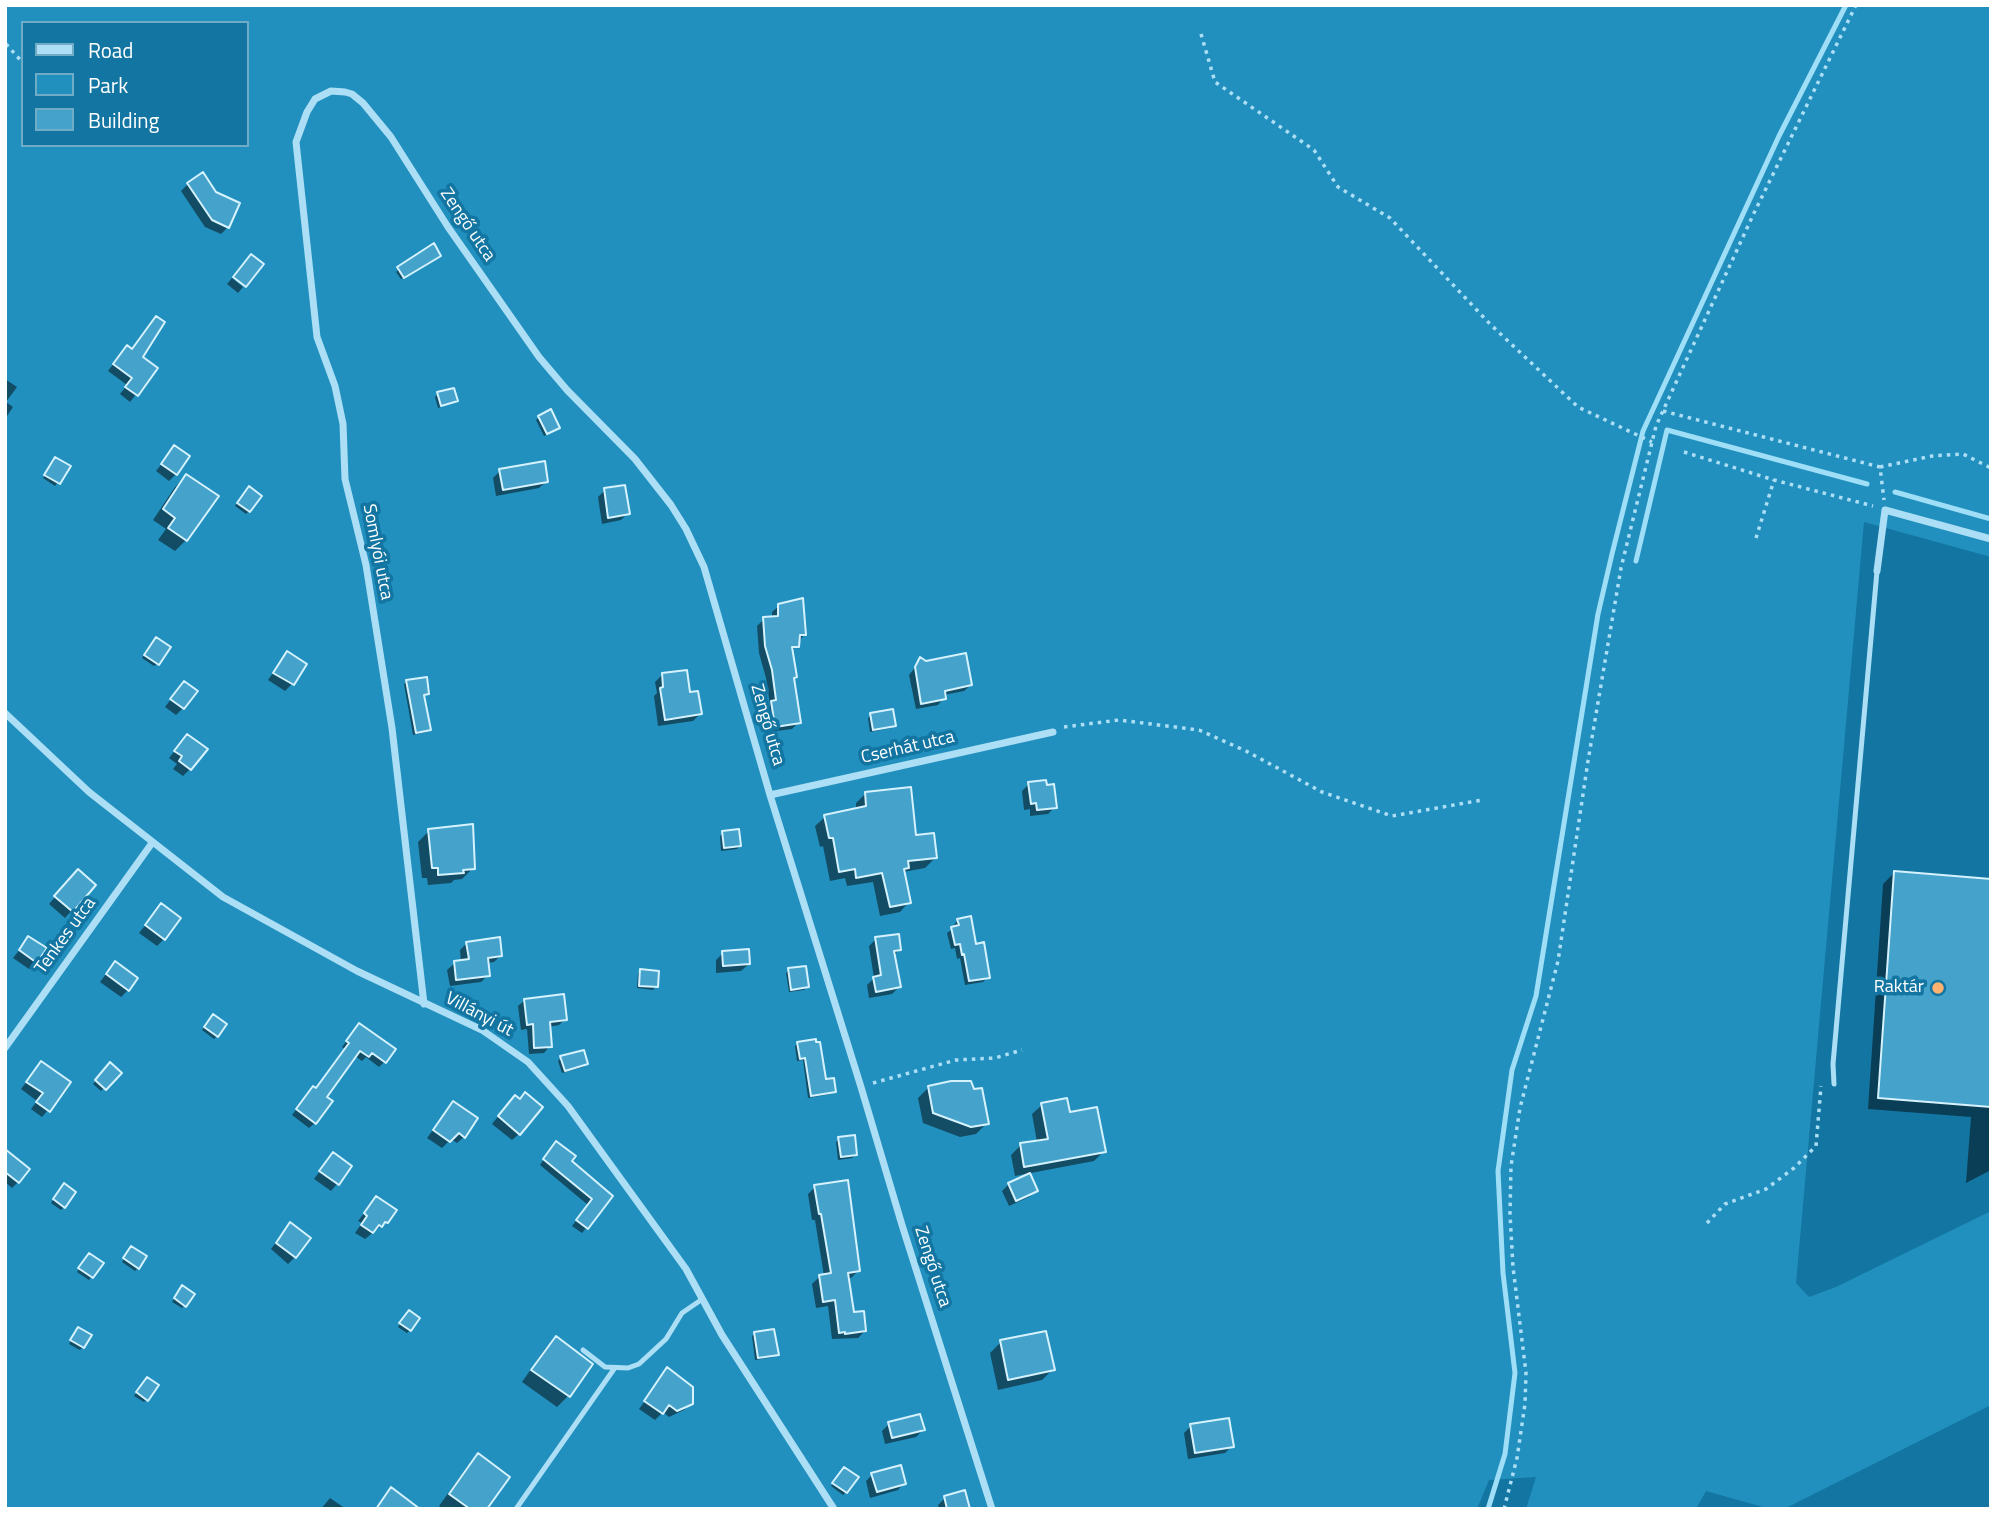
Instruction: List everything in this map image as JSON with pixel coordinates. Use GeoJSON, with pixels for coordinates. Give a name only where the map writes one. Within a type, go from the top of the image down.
{"type":"FeatureCollection","features":[{"type":"Feature","properties":{"kind":"street","name":"Zengő utca"},"geometry":{"type":"LineString","coordinates":[[307,111],[315,99],[331,91],[345,92],[363,103],[391,137],[448,227],[539,357],[567,390],[635,459],[686,529],[704,567],[770,795],[992,1509]]}},
{"type":"Feature","properties":{"kind":"street","name":"Somlyói utca"},"geometry":{"type":"LineString","coordinates":[[307,111],[296,142],[317,337],[335,386],[343,424],[345,479],[366,565],[401,795],[424,1004]]}},
{"type":"Feature","properties":{"kind":"street"},"geometry":{"type":"LineString","coordinates":[[1877,571],[1885,510],[1991,539]]}},
{"type":"Feature","properties":{"kind":"street","name":"Villányi út"},"geometry":{"type":"LineString","coordinates":[[5,713],[89,792],[223,897],[345,965],[482,1030],[521,1057],[542,1076],[568,1106],[686,1269],[722,1335],[834,1509]]}},
{"type":"Feature","properties":{"kind":"street","name":"Cserhát utca"},"geometry":{"type":"LineString","coordinates":[[770,795],[1053,732]]}},
{"type":"Feature","properties":{"kind":"street","name":"Tenkes utca"},"geometry":{"type":"LineString","coordinates":[[5,1048],[152,843]]}},
{"type":"Feature","properties":{"kind":"lane"},"geometry":{"type":"LineString","coordinates":[[1834,1084],[1833,1064],[1877,571]]}},
{"type":"Feature","properties":{"kind":"lane"},"geometry":{"type":"LineString","coordinates":[[583,1350],[605,1367],[628,1368],[651,1355],[671,1333],[682,1313],[701,1300]]}},
{"type":"Feature","properties":{"kind":"lane"},"geometry":{"type":"LineString","coordinates":[[516,1509],[614,1368]]}},
{"type":"Feature","properties":{"kind":"path"},"geometry":{"type":"LineString","coordinates":[[1504,1509],[1517,1458],[1525,1404],[1526,1373],[1513,1267],[1511,1166],[1520,1108],[1558,961],[1621,568],[1652,442],[1663,411],[1754,213],[1856,5]]}},
{"type":"Feature","properties":{"kind":"path"},"geometry":{"type":"LineString","coordinates":[[1201,34],[1215,82],[1314,150],[1338,187],[1390,218],[1490,324],[1578,407],[1652,442]]}},
{"type":"Feature","properties":{"kind":"path"},"geometry":{"type":"LineString","coordinates":[[6,43],[21,61]]}},
{"type":"Feature","properties":{"kind":"path"},"geometry":{"type":"LineString","coordinates":[[1663,411],[1880,467],[1932,456],[1963,454],[1991,468]]}},
{"type":"Feature","properties":{"kind":"path"},"geometry":{"type":"LineString","coordinates":[[1684,452],[1885,510],[1880,467]]}},
{"type":"Feature","properties":{"kind":"path"},"geometry":{"type":"LineString","coordinates":[[1756,538],[1774,480]]}},
{"type":"Feature","properties":{"kind":"path"},"geometry":{"type":"LineString","coordinates":[[1053,732],[1069,724],[1119,720],[1199,730],[1246,751],[1322,792],[1392,816],[1482,800]]}},
{"type":"Feature","properties":{"kind":"path"},"geometry":{"type":"LineString","coordinates":[[861,1087],[956,1060],[995,1058],[1022,1050]]}},
{"type":"Feature","properties":{"kind":"path"},"geometry":{"type":"LineString","coordinates":[[1707,1223],[1725,1204],[1766,1189],[1794,1168],[1816,1146],[1822,1077]]}},
{"type":"Feature","properties":{"kind":"green space"},"geometry":{"type":"Polygon","coordinates":[[[5,5],[1991,5],[1991,557],[1864,522],[1796,1283],[1809,1297],[1836,1287],[1991,1211],[1991,1405],[1784,1509],[1770,1509],[1706,1491],[1696,1509],[1526,1509],[1536,1477],[1489,1480],[1477,1509],[5,1509],[5,5]]]}},
{"type":"Feature","properties":{"kind":"building"},"geometry":{"type":"Polygon","coordinates":[[[203,172],[216,192],[240,203],[229,228],[212,220],[187,183],[203,172]]]}},
{"type":"Feature","properties":{"kind":"building"},"geometry":{"type":"Polygon","coordinates":[[[434,243],[441,256],[404,278],[397,267],[434,243]]]}},
{"type":"Feature","properties":{"kind":"building"},"geometry":{"type":"Polygon","coordinates":[[[251,254],[264,264],[246,287],[233,277],[251,254]]]}},
{"type":"Feature","properties":{"kind":"building"},"geometry":{"type":"Polygon","coordinates":[[[156,316],[165,322],[143,357],[158,368],[138,396],[125,387],[132,378],[113,364],[127,345],[132,349],[156,316]]]}},
{"type":"Feature","properties":{"kind":"building"},"geometry":{"type":"Polygon","coordinates":[[[454,388],[458,401],[441,406],[437,392],[454,388]]]}},
{"type":"Feature","properties":{"kind":"building"},"geometry":{"type":"Polygon","coordinates":[[[551,409],[560,428],[547,434],[538,416],[551,409]]]}},
{"type":"Feature","properties":{"kind":"building"},"geometry":{"type":"Polygon","coordinates":[[[174,445],[190,456],[177,475],[161,464],[174,445]]]}},
{"type":"Feature","properties":{"kind":"building"},"geometry":{"type":"Polygon","coordinates":[[[55,457],[71,466],[60,484],[44,475],[55,457]]]}},
{"type":"Feature","properties":{"kind":"building"},"geometry":{"type":"Polygon","coordinates":[[[545,461],[548,482],[503,490],[499,469],[545,461]]]}},
{"type":"Feature","properties":{"kind":"building"},"geometry":{"type":"Polygon","coordinates":[[[186,474],[219,496],[187,541],[168,528],[175,518],[163,509],[186,474]]]}},
{"type":"Feature","properties":{"kind":"building"},"geometry":{"type":"Polygon","coordinates":[[[625,485],[630,514],[608,518],[604,488],[625,485]]]}},
{"type":"Feature","properties":{"kind":"building"},"geometry":{"type":"Polygon","coordinates":[[[249,486],[262,496],[250,512],[237,503],[249,486]]]}},
{"type":"Feature","properties":{"kind":"building"},"geometry":{"type":"Polygon","coordinates":[[[803,598],[806,635],[800,635],[799,647],[792,647],[801,723],[775,727],[771,701],[776,700],[765,646],[763,617],[778,616],[778,604],[803,598]]]}},
{"type":"Feature","properties":{"kind":"building"},"geometry":{"type":"Polygon","coordinates":[[[156,637],[171,647],[159,665],[144,655],[156,637]]]}},
{"type":"Feature","properties":{"kind":"building"},"geometry":{"type":"Polygon","coordinates":[[[287,651],[307,664],[294,685],[273,673],[287,651]]]}},
{"type":"Feature","properties":{"kind":"building"},"geometry":{"type":"Polygon","coordinates":[[[966,653],[972,685],[945,691],[946,699],[921,704],[915,667],[920,657],[926,661],[966,653]]]}},
{"type":"Feature","properties":{"kind":"building"},"geometry":{"type":"Polygon","coordinates":[[[687,670],[690,692],[698,691],[702,714],[665,720],[660,688],[663,687],[662,673],[687,670]]]}},
{"type":"Feature","properties":{"kind":"building"},"geometry":{"type":"Polygon","coordinates":[[[427,677],[429,694],[424,695],[431,730],[416,733],[406,680],[427,677]]]}},
{"type":"Feature","properties":{"kind":"building"},"geometry":{"type":"Polygon","coordinates":[[[184,681],[198,691],[184,709],[170,699],[184,681]]]}},
{"type":"Feature","properties":{"kind":"building"},"geometry":{"type":"Polygon","coordinates":[[[893,709],[896,726],[873,730],[870,713],[893,709]]]}},
{"type":"Feature","properties":{"kind":"building"},"geometry":{"type":"Polygon","coordinates":[[[187,734],[208,749],[191,770],[179,761],[182,756],[174,751],[187,734]]]}},
{"type":"Feature","properties":{"kind":"building"},"geometry":{"type":"Polygon","coordinates":[[[1046,780],[1047,785],[1054,784],[1057,808],[1037,810],[1036,803],[1031,804],[1028,782],[1046,780]]]}},
{"type":"Feature","properties":{"kind":"building"},"geometry":{"type":"Polygon","coordinates":[[[911,787],[916,835],[934,833],[937,858],[908,861],[909,868],[904,869],[911,903],[890,907],[882,873],[856,878],[855,869],[839,872],[833,838],[829,838],[824,815],[866,806],[865,792],[911,787]]]}},
{"type":"Feature","properties":{"kind":"building"},"geometry":{"type":"Polygon","coordinates":[[[473,824],[475,869],[463,870],[464,873],[438,875],[438,868],[432,868],[428,829],[473,824]]]}},
{"type":"Feature","properties":{"kind":"building"},"geometry":{"type":"Polygon","coordinates":[[[739,829],[741,846],[724,848],[722,831],[739,829]]]}},
{"type":"Feature","properties":{"kind":"building"},"geometry":{"type":"Polygon","coordinates":[[[78,869],[96,885],[73,912],[54,896],[78,869]]]}},
{"type":"Feature","properties":{"kind":"building","name":"Raktár"},"geometry":{"type":"Polygon","coordinates":[[[1894,871],[1991,879],[1991,1107],[1878,1098],[1894,871]]]}},
{"type":"Feature","properties":{"kind":"building"},"geometry":{"type":"Polygon","coordinates":[[[161,903],[181,918],[165,940],[145,925],[161,903]]]}},
{"type":"Feature","properties":{"kind":"building"},"geometry":{"type":"Polygon","coordinates":[[[971,916],[976,944],[984,942],[990,978],[969,981],[964,954],[962,955],[960,944],[955,945],[951,927],[959,925],[957,919],[971,916]]]}},
{"type":"Feature","properties":{"kind":"building"},"geometry":{"type":"Polygon","coordinates":[[[899,934],[901,950],[894,951],[901,987],[876,992],[873,977],[881,975],[875,937],[899,934]]]}},
{"type":"Feature","properties":{"kind":"building"},"geometry":{"type":"Polygon","coordinates":[[[28,936],[47,948],[37,963],[19,950],[28,936]]]}},
{"type":"Feature","properties":{"kind":"building"},"geometry":{"type":"Polygon","coordinates":[[[500,937],[502,956],[488,958],[490,976],[456,980],[454,961],[469,959],[466,942],[500,937]]]}},
{"type":"Feature","properties":{"kind":"building"},"geometry":{"type":"Polygon","coordinates":[[[749,949],[750,964],[723,966],[722,951],[749,949]]]}},
{"type":"Feature","properties":{"kind":"building"},"geometry":{"type":"Polygon","coordinates":[[[115,961],[138,978],[129,991],[106,974],[115,961]]]}},
{"type":"Feature","properties":{"kind":"building"},"geometry":{"type":"Polygon","coordinates":[[[806,966],[809,987],[791,990],[788,968],[806,966]]]}},
{"type":"Feature","properties":{"kind":"building"},"geometry":{"type":"Polygon","coordinates":[[[640,969],[659,971],[658,987],[639,986],[640,969]]]}},
{"type":"Feature","properties":{"kind":"building"},"geometry":{"type":"Polygon","coordinates":[[[564,994],[567,1020],[550,1022],[552,1047],[534,1048],[533,1024],[527,1025],[524,999],[564,994]]]}},
{"type":"Feature","properties":{"kind":"building"},"geometry":{"type":"Polygon","coordinates":[[[213,1014],[227,1024],[218,1037],[204,1027],[213,1014]]]}},
{"type":"Feature","properties":{"kind":"building"},"geometry":{"type":"Polygon","coordinates":[[[359,1023],[396,1049],[386,1063],[372,1053],[369,1057],[360,1051],[327,1097],[333,1101],[316,1124],[296,1109],[313,1086],[316,1088],[349,1043],[346,1041],[359,1023]]]}},
{"type":"Feature","properties":{"kind":"building"},"geometry":{"type":"Polygon","coordinates":[[[816,1039],[816,1042],[820,1042],[826,1079],[834,1078],[836,1092],[811,1096],[805,1058],[800,1059],[797,1042],[816,1039]]]}},
{"type":"Feature","properties":{"kind":"building"},"geometry":{"type":"Polygon","coordinates":[[[584,1050],[588,1064],[565,1071],[560,1056],[584,1050]]]}},
{"type":"Feature","properties":{"kind":"building"},"geometry":{"type":"Polygon","coordinates":[[[41,1061],[71,1082],[50,1112],[36,1102],[43,1093],[26,1082],[41,1061]]]}},
{"type":"Feature","properties":{"kind":"building"},"geometry":{"type":"Polygon","coordinates":[[[110,1062],[122,1073],[106,1090],[95,1080],[110,1062]]]}},
{"type":"Feature","properties":{"kind":"building"},"geometry":{"type":"Polygon","coordinates":[[[951,1081],[971,1081],[974,1089],[982,1088],[989,1124],[971,1127],[933,1113],[928,1086],[951,1081]]]}},
{"type":"Feature","properties":{"kind":"building"},"geometry":{"type":"Polygon","coordinates":[[[525,1092],[543,1107],[520,1135],[498,1116],[515,1095],[520,1099],[525,1092]]]}},
{"type":"Feature","properties":{"kind":"building"},"geometry":{"type":"Polygon","coordinates":[[[1067,1098],[1070,1112],[1097,1107],[1106,1152],[1024,1167],[1020,1143],[1048,1139],[1041,1103],[1067,1098]]]}},
{"type":"Feature","properties":{"kind":"building"},"geometry":{"type":"Polygon","coordinates":[[[453,1101],[478,1118],[465,1138],[459,1133],[450,1142],[433,1130],[453,1101]]]}},
{"type":"Feature","properties":{"kind":"building"},"geometry":{"type":"Polygon","coordinates":[[[855,1135],[857,1155],[841,1157],[838,1137],[855,1135]]]}},
{"type":"Feature","properties":{"kind":"building"},"geometry":{"type":"Polygon","coordinates":[[[556,1141],[576,1156],[572,1161],[613,1196],[588,1229],[576,1220],[592,1199],[543,1159],[556,1141]]]}},
{"type":"Feature","properties":{"kind":"building"},"geometry":{"type":"Polygon","coordinates":[[[5,1149],[30,1169],[19,1183],[5,1172],[5,1149]]]}},
{"type":"Feature","properties":{"kind":"building"},"geometry":{"type":"Polygon","coordinates":[[[333,1152],[352,1166],[339,1185],[319,1171],[333,1152]]]}},
{"type":"Feature","properties":{"kind":"building"},"geometry":{"type":"Polygon","coordinates":[[[1030,1173],[1038,1191],[1016,1201],[1008,1183],[1030,1173]]]}},
{"type":"Feature","properties":{"kind":"building"},"geometry":{"type":"Polygon","coordinates":[[[848,1180],[860,1271],[848,1273],[854,1312],[864,1311],[866,1331],[845,1334],[839,1333],[835,1300],[823,1302],[819,1275],[831,1273],[814,1185],[848,1180]]]}},
{"type":"Feature","properties":{"kind":"building"},"geometry":{"type":"Polygon","coordinates":[[[64,1183],[76,1192],[65,1208],[53,1199],[64,1183]]]}},
{"type":"Feature","properties":{"kind":"building"},"geometry":{"type":"Polygon","coordinates":[[[376,1196],[397,1210],[388,1223],[385,1222],[382,1227],[379,1225],[373,1233],[361,1225],[367,1216],[364,1213],[376,1196]]]}},
{"type":"Feature","properties":{"kind":"building"},"geometry":{"type":"Polygon","coordinates":[[[290,1222],[311,1238],[296,1258],[276,1243],[290,1222]]]}},
{"type":"Feature","properties":{"kind":"building"},"geometry":{"type":"Polygon","coordinates":[[[131,1246],[147,1256],[139,1269],[123,1258],[131,1246]]]}},
{"type":"Feature","properties":{"kind":"building"},"geometry":{"type":"Polygon","coordinates":[[[89,1253],[104,1263],[93,1278],[78,1268],[89,1253]]]}},
{"type":"Feature","properties":{"kind":"building"},"geometry":{"type":"Polygon","coordinates":[[[182,1285],[195,1294],[186,1307],[174,1298],[182,1285]]]}},
{"type":"Feature","properties":{"kind":"building"},"geometry":{"type":"Polygon","coordinates":[[[409,1310],[420,1318],[411,1331],[399,1323],[409,1310]]]}},
{"type":"Feature","properties":{"kind":"building"},"geometry":{"type":"Polygon","coordinates":[[[78,1327],[92,1335],[84,1348],[70,1340],[78,1327]]]}},
{"type":"Feature","properties":{"kind":"building"},"geometry":{"type":"Polygon","coordinates":[[[774,1329],[779,1355],[758,1358],[754,1332],[774,1329]]]}},
{"type":"Feature","properties":{"kind":"building"},"geometry":{"type":"Polygon","coordinates":[[[1046,1331],[1055,1370],[1008,1380],[1000,1340],[1046,1331]]]}},
{"type":"Feature","properties":{"kind":"building"},"geometry":{"type":"Polygon","coordinates":[[[556,1336],[593,1364],[570,1397],[531,1370],[556,1336]]]}},
{"type":"Feature","properties":{"kind":"building"},"geometry":{"type":"Polygon","coordinates":[[[667,1367],[693,1387],[693,1404],[677,1411],[669,1405],[663,1414],[644,1401],[667,1367]]]}},
{"type":"Feature","properties":{"kind":"building"},"geometry":{"type":"Polygon","coordinates":[[[147,1377],[159,1385],[148,1401],[136,1392],[147,1377]]]}},
{"type":"Feature","properties":{"kind":"building"},"geometry":{"type":"Polygon","coordinates":[[[920,1414],[925,1430],[892,1438],[888,1422],[920,1414]]]}},
{"type":"Feature","properties":{"kind":"building"},"geometry":{"type":"Polygon","coordinates":[[[1229,1418],[1234,1447],[1195,1453],[1190,1424],[1229,1418]]]}},
{"type":"Feature","properties":{"kind":"building"},"geometry":{"type":"Polygon","coordinates":[[[478,1453],[510,1477],[487,1509],[470,1509],[449,1494],[478,1453]]]}},
{"type":"Feature","properties":{"kind":"building"},"geometry":{"type":"Polygon","coordinates":[[[901,1465],[906,1484],[877,1492],[871,1473],[901,1465]]]}},
{"type":"Feature","properties":{"kind":"building"},"geometry":{"type":"Polygon","coordinates":[[[844,1467],[859,1477],[847,1493],[832,1483],[844,1467]]]}},
{"type":"Feature","properties":{"kind":"building"},"geometry":{"type":"Polygon","coordinates":[[[391,1487],[420,1509],[376,1509],[391,1487]]]}},
{"type":"Feature","properties":{"kind":"building"},"geometry":{"type":"Polygon","coordinates":[[[965,1490],[970,1509],[947,1509],[944,1496],[965,1490]]]}},
{"type":"Feature","properties":{"kind":"waterway"},"geometry":{"type":"LineString","coordinates":[[1488,1509],[1505,1454],[1515,1373],[1503,1273],[1498,1171],[1512,1070],[1536,996],[1598,614],[1612,554],[1643,431],[1779,136],[1846,5]]}},
{"type":"Feature","properties":{"kind":"waterway"},"geometry":{"type":"LineString","coordinates":[[1636,561],[1667,430],[1867,484]]}},
{"type":"Feature","properties":{"kind":"waterway"},"geometry":{"type":"LineString","coordinates":[[1895,492],[1991,519]]}},
{"type":"Feature","properties":{"kind":"place","name":"Raktár"},"geometry":{"type":"Point","coordinates":[1938,988]}}]}
